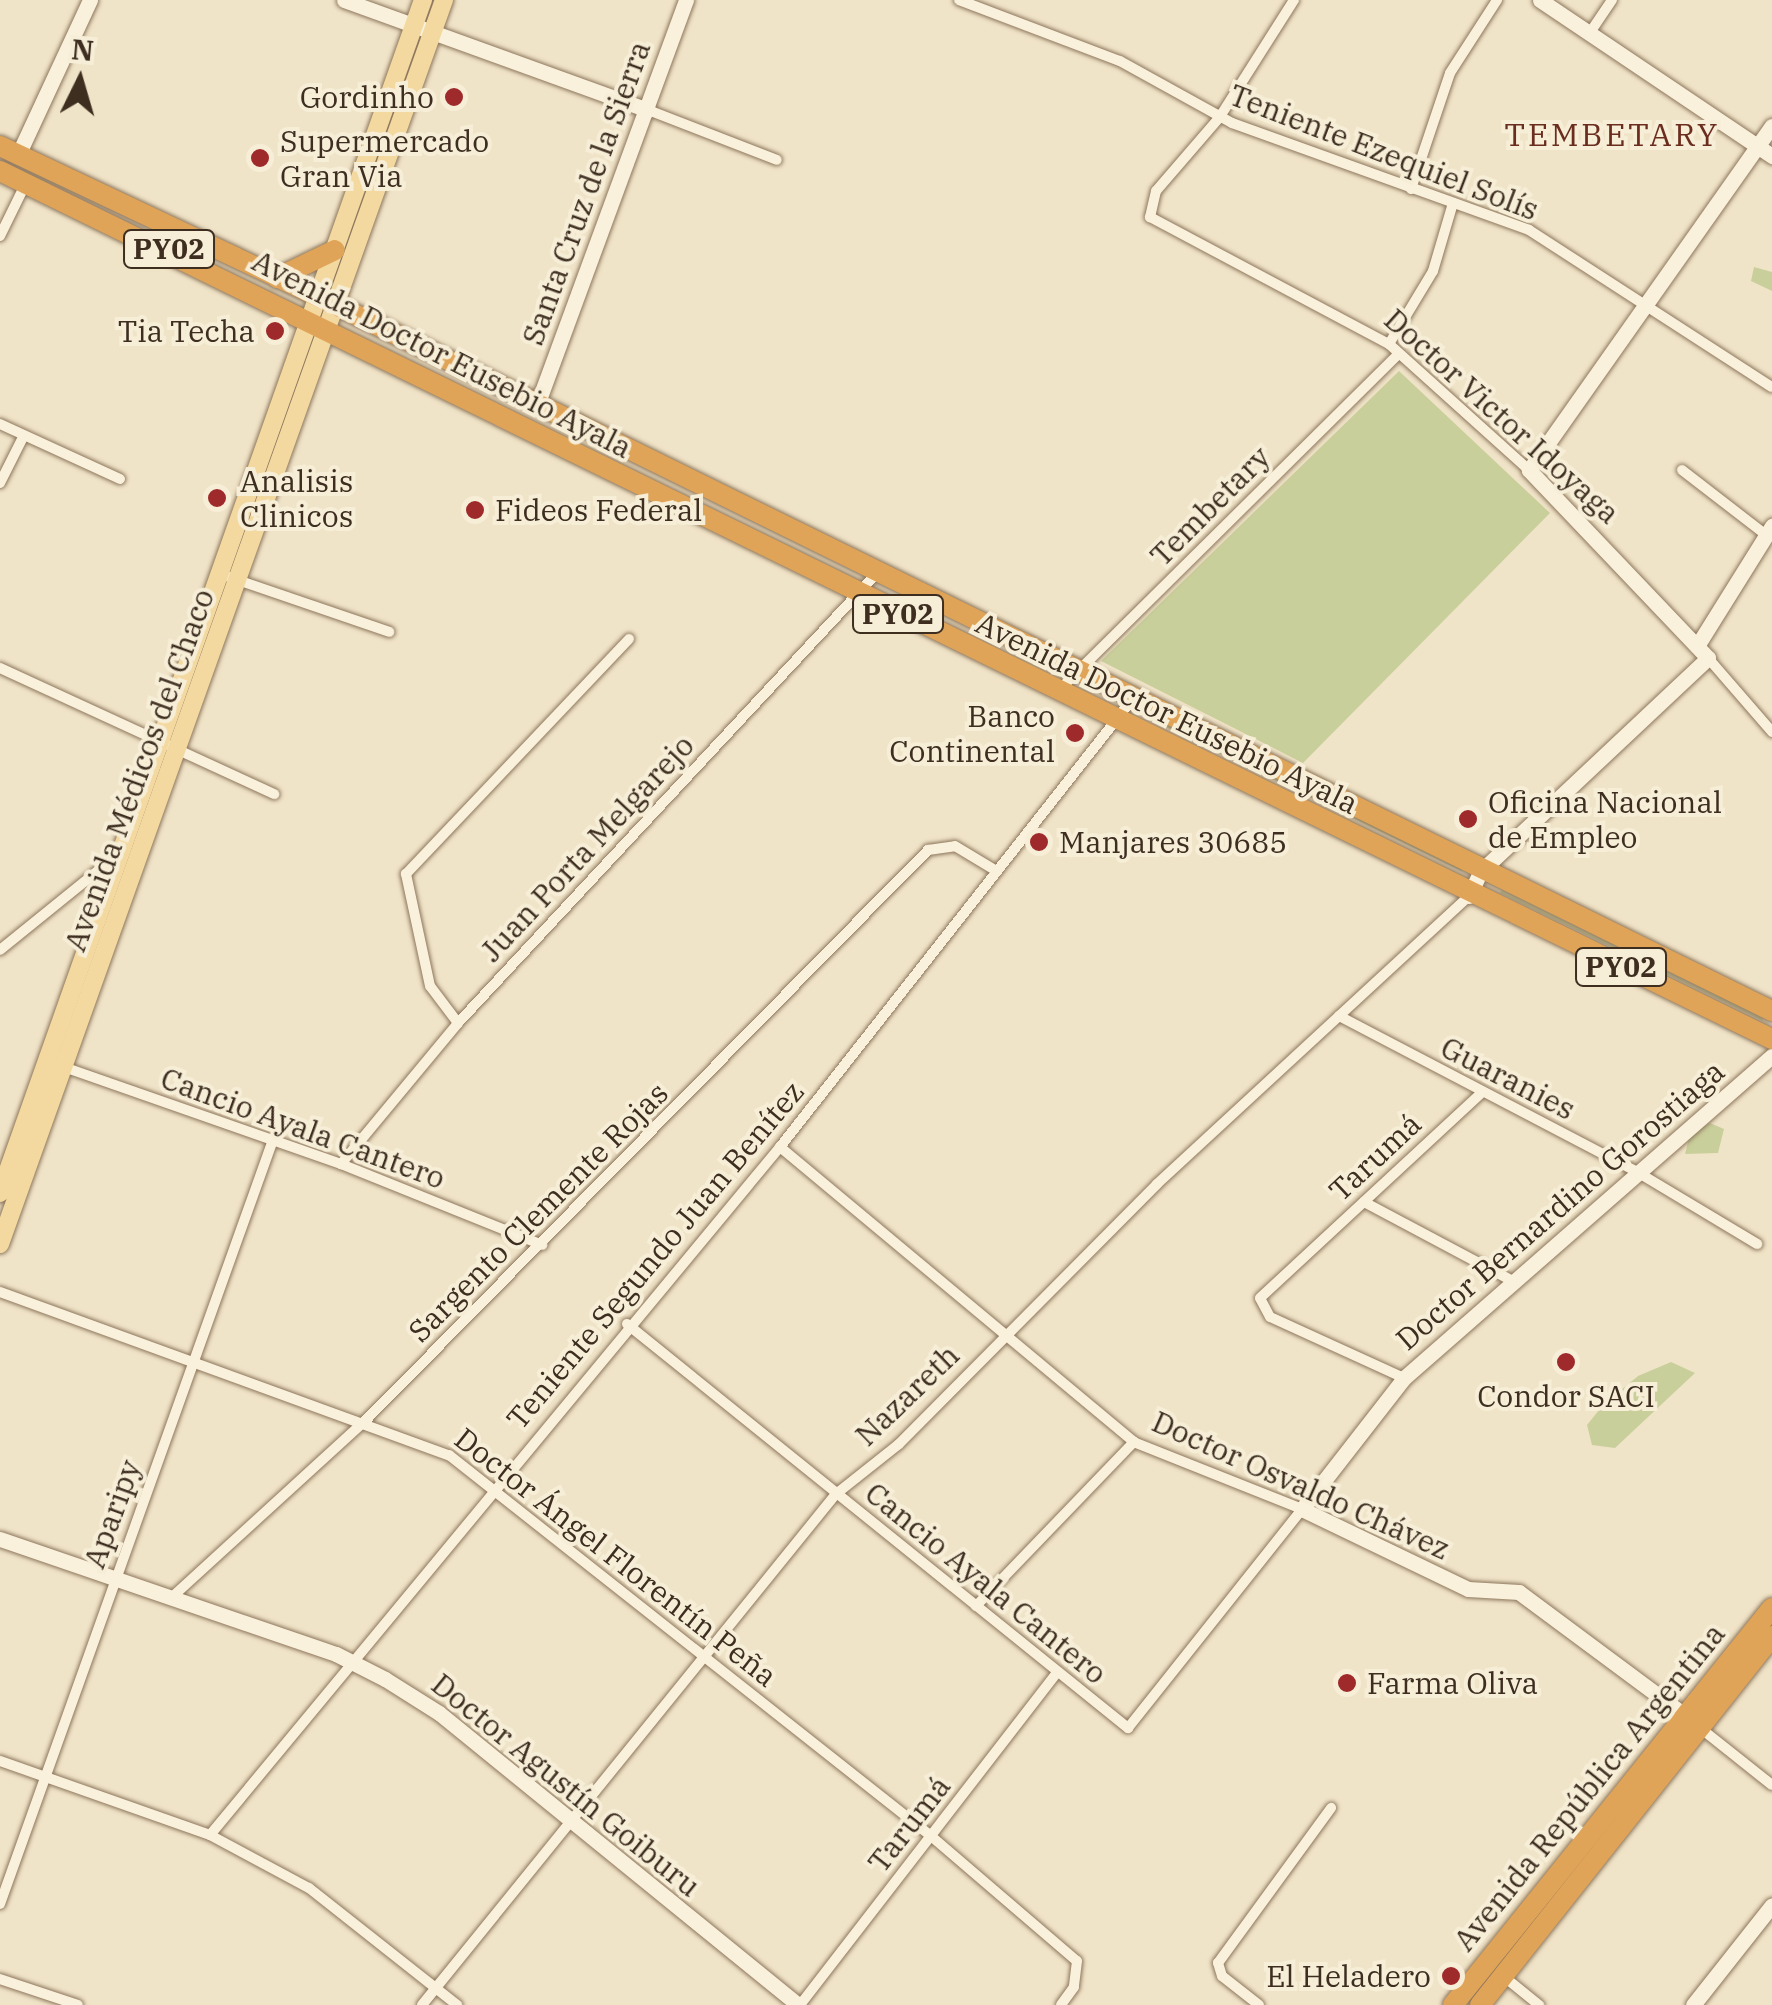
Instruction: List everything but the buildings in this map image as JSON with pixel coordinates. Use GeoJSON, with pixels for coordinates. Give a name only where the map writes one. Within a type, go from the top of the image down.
{"type":"FeatureCollection","features":[{"type":"Feature","properties":{"kind":"highway","name":"Avenida Doctor Eusebio Ayala"},"geometry":{"type":"LineString","coordinates":[[9,150],[277,278],[323,312],[727,532],[1470,896],[1772,1039]]}},
{"type":"Feature","properties":{"kind":"highway","name":"Avenida Doctor Eusebio Ayala"},"geometry":{"type":"LineString","coordinates":[[0,172],[537,405],[1131,701],[1772,1011]]}},
{"type":"Feature","properties":{"kind":"highway"},"geometry":{"type":"LineString","coordinates":[[277,278],[335,250]]}},
{"type":"Feature","properties":{"kind":"highway"},"geometry":{"type":"LineString","coordinates":[[727,532],[742,507]]}},
{"type":"Feature","properties":{"kind":"highway","name":"Avenida República Argentina"},"geometry":{"type":"LineString","coordinates":[[1480,2005],[1772,1608]]}},
{"type":"Feature","properties":{"kind":"highway","name":"Avenida República Argentina"},"geometry":{"type":"LineString","coordinates":[[1454,2005],[1485,1962],[1691,1721],[1772,1636]]}},
{"type":"Feature","properties":{"kind":"main road"},"geometry":{"type":"LineString","coordinates":[[323,312],[423,29],[423,0]]}},
{"type":"Feature","properties":{"kind":"main road"},"geometry":{"type":"LineString","coordinates":[[323,312],[335,250],[423,29],[444,0]]}},
{"type":"Feature","properties":{"kind":"main road","name":"Avenida Médicos del Chaco"},"geometry":{"type":"LineString","coordinates":[[128,856],[176,751],[229,577],[323,312]]}},
{"type":"Feature","properties":{"kind":"main road","name":"Avenida Médicos del Chaco"},"geometry":{"type":"LineString","coordinates":[[0,1244],[54,1064],[128,856],[158,742],[229,577]]}},
{"type":"Feature","properties":{"kind":"main road","name":"Avenida Médicos del Chaco"},"geometry":{"type":"LineString","coordinates":[[0,1193],[54,1064]]}},
{"type":"Feature","properties":{"kind":"street"},"geometry":{"type":"LineString","coordinates":[[9,150],[90,0]]}},
{"type":"Feature","properties":{"kind":"street"},"geometry":{"type":"LineString","coordinates":[[344,0],[777,160]]}},
{"type":"Feature","properties":{"kind":"street","name":"Santa Cruz de la Sierra"},"geometry":{"type":"LineString","coordinates":[[537,405],[686,0]]}},
{"type":"Feature","properties":{"kind":"street","name":"Teniente Ezequiel Solís"},"geometry":{"type":"LineString","coordinates":[[959,0],[1120,61],[1219,118],[1529,230],[1772,387]]}},
{"type":"Feature","properties":{"kind":"street"},"geometry":{"type":"LineString","coordinates":[[1219,118],[1294,0]]}},
{"type":"Feature","properties":{"kind":"street"},"geometry":{"type":"LineString","coordinates":[[1411,189],[1450,74],[1497,0]]}},
{"type":"Feature","properties":{"kind":"street"},"geometry":{"type":"LineString","coordinates":[[1540,0],[1765,151]]}},
{"type":"Feature","properties":{"kind":"street"},"geometry":{"type":"LineString","coordinates":[[1589,34],[1612,0]]}},
{"type":"Feature","properties":{"kind":"street","name":"Doctor Victor Idoyaga"},"geometry":{"type":"LineString","coordinates":[[1219,118],[1149,206],[1157,225],[1345,315],[1389,344],[1530,470],[1772,732]]}},
{"type":"Feature","properties":{"kind":"street"},"geometry":{"type":"LineString","coordinates":[[1530,470],[1765,151],[1772,126]]}},
{"type":"Feature","properties":{"kind":"street"},"geometry":{"type":"LineString","coordinates":[[0,236],[26,184]]}},
{"type":"Feature","properties":{"kind":"street"},"geometry":{"type":"LineString","coordinates":[[1389,344],[1433,271],[1454,204]]}},
{"type":"Feature","properties":{"kind":"street","name":"Tembetary"},"geometry":{"type":"LineString","coordinates":[[1056,693],[1400,354]]}},
{"type":"Feature","properties":{"kind":"street"},"geometry":{"type":"LineString","coordinates":[[0,424],[120,479]]}},
{"type":"Feature","properties":{"kind":"street"},"geometry":{"type":"LineString","coordinates":[[0,484],[22,437]]}},
{"type":"Feature","properties":{"kind":"street"},"geometry":{"type":"LineString","coordinates":[[1480,872],[1702,652],[1770,533],[1682,470]]}},
{"type":"Feature","properties":{"kind":"street","name":"Juan Porta Melgarejo"},"geometry":{"type":"LineString","coordinates":[[342,1164],[458,1023],[877,573]]}},
{"type":"Feature","properties":{"kind":"street"},"geometry":{"type":"LineString","coordinates":[[229,577],[389,632]]}},
{"type":"Feature","properties":{"kind":"street"},"geometry":{"type":"LineString","coordinates":[[458,1023],[430,986],[406,874],[629,639]]}},
{"type":"Feature","properties":{"kind":"street"},"geometry":{"type":"LineString","coordinates":[[0,668],[274,794]]}},
{"type":"Feature","properties":{"kind":"street","name":"Teniente Segundo Juan Benítez"},"geometry":{"type":"LineString","coordinates":[[210,1835],[356,1664],[628,1324],[780,1147],[1131,701]]}},
{"type":"Feature","properties":{"kind":"street","name":"Sargento Clemente Rojas"},"geometry":{"type":"LineString","coordinates":[[171,1598],[365,1420],[928,850],[949,844],[995,870]]}},
{"type":"Feature","properties":{"kind":"street"},"geometry":{"type":"LineString","coordinates":[[0,950],[128,856]]}},
{"type":"Feature","properties":{"kind":"street","name":"Nazareth"},"geometry":{"type":"LineString","coordinates":[[422,2005],[836,1494],[899,1444],[1339,1016],[1470,896],[1480,872]]}},
{"type":"Feature","properties":{"kind":"street","name":"Guaranies"},"geometry":{"type":"LineString","coordinates":[[1339,1016],[1480,1094],[1640,1173],[1758,1244]]}},
{"type":"Feature","properties":{"kind":"street","name":"Doctor Bernardino Gorostiaga"},"geometry":{"type":"LineString","coordinates":[[1128,1728],[1404,1378],[1510,1280],[1640,1173],[1772,1056]]}},
{"type":"Feature","properties":{"kind":"street","name":"Cancio Ayala Cantero"},"geometry":{"type":"LineString","coordinates":[[54,1064],[342,1164],[542,1245]]}},
{"type":"Feature","properties":{"kind":"street","name":"Tarumá"},"geometry":{"type":"LineString","coordinates":[[1404,1378],[1270,1317],[1260,1298],[1480,1094]]}},
{"type":"Feature","properties":{"kind":"street","name":"Aparipy"},"geometry":{"type":"LineString","coordinates":[[0,1904],[42,1776],[273,1140]]}},
{"type":"Feature","properties":{"kind":"street","name":"Doctor Osvaldo Chávez"},"geometry":{"type":"LineString","coordinates":[[780,1147],[1134,1442],[1302,1509],[1468,1589],[1519,1592],[1691,1721]]}},
{"type":"Feature","properties":{"kind":"street"},"geometry":{"type":"LineString","coordinates":[[1364,1202],[1510,1280]]}},
{"type":"Feature","properties":{"kind":"street","name":"Doctor Ángel Florentín Peña"},"geometry":{"type":"LineString","coordinates":[[0,1292],[365,1420],[449,1455],[931,1836],[1077,1961],[1074,1987],[1061,2005]]}},
{"type":"Feature","properties":{"kind":"street","name":"Cancio Ayala Cantero"},"geometry":{"type":"LineString","coordinates":[[628,1324],[1128,1728]]}},
{"type":"Feature","properties":{"kind":"street"},"geometry":{"type":"LineString","coordinates":[[976,1606],[1134,1442]]}},
{"type":"Feature","properties":{"kind":"street","name":"Doctor Agustín Goiburu"},"geometry":{"type":"LineString","coordinates":[[0,1539],[356,1664],[438,1713],[566,1823],[799,2005]]}},
{"type":"Feature","properties":{"kind":"street","name":"Tarumá"},"geometry":{"type":"LineString","coordinates":[[799,2005],[1056,1672]]}},
{"type":"Feature","properties":{"kind":"street"},"geometry":{"type":"LineString","coordinates":[[1691,1721],[1772,1785]]}},
{"type":"Feature","properties":{"kind":"street"},"geometry":{"type":"LineString","coordinates":[[0,1761],[210,1835],[309,1888],[457,2005]]}},
{"type":"Feature","properties":{"kind":"street"},"geometry":{"type":"LineString","coordinates":[[1259,2005],[1222,1976],[1218,1963],[1331,1808]]}},
{"type":"Feature","properties":{"kind":"street"},"geometry":{"type":"LineString","coordinates":[[1694,2005],[1772,1905]]}},
{"type":"Feature","properties":{"kind":"street"},"geometry":{"type":"LineString","coordinates":[[1485,1962],[1538,2005]]}},
{"type":"Feature","properties":{"kind":"street"},"geometry":{"type":"LineString","coordinates":[[0,1978],[78,2005]]}},
{"type":"Feature","properties":{"kind":"green space"},"geometry":{"type":"Polygon","coordinates":[[[417,43],[345,249],[343,249],[417,43]]]}},
{"type":"Feature","properties":{"kind":"green space"},"geometry":{"type":"Polygon","coordinates":[[[1754,267],[1772,272],[1772,291],[1751,281],[1754,267]]]}},
{"type":"Feature","properties":{"kind":"green space"},"geometry":{"type":"Polygon","coordinates":[[[1399,371],[1550,513],[1303,763],[1101,661],[1399,371]]]}},
{"type":"Feature","properties":{"kind":"green space"},"geometry":{"type":"Polygon","coordinates":[[[1142,712],[1463,868],[1462,871],[1142,712]]]}},
{"type":"Feature","properties":{"kind":"green space"},"geometry":{"type":"Polygon","coordinates":[[[1502,890],[1763,1018],[1763,1021],[1500,893],[1502,890]]]}},
{"type":"Feature","properties":{"kind":"green space"},"geometry":{"type":"Polygon","coordinates":[[[1710,1123],[1724,1129],[1718,1153],[1685,1154],[1690,1134],[1710,1123]]]}},
{"type":"Feature","properties":{"kind":"green space"},"geometry":{"type":"Polygon","coordinates":[[[1671,1362],[1695,1373],[1615,1448],[1592,1445],[1587,1425],[1603,1405],[1638,1376],[1671,1362]]]}},
{"type":"Feature","properties":{"kind":"place","name":"Gordinho"},"geometry":{"type":"Point","coordinates":[454,97]}},
{"type":"Feature","properties":{"kind":"place","name":"Supermercado Gran Via"},"geometry":{"type":"Point","coordinates":[260,158]}},
{"type":"Feature","properties":{"kind":"place","name":"Tia Techa"},"geometry":{"type":"Point","coordinates":[275,331]}},
{"type":"Feature","properties":{"kind":"place","name":"Analisis Clinicos"},"geometry":{"type":"Point","coordinates":[217,498]}},
{"type":"Feature","properties":{"kind":"place","name":"Fideos Federal"},"geometry":{"type":"Point","coordinates":[475,510]}},
{"type":"Feature","properties":{"kind":"place","name":"Banco Continental"},"geometry":{"type":"Point","coordinates":[1075,733]}},
{"type":"Feature","properties":{"kind":"place","name":"Oficina Nacional de Empleo"},"geometry":{"type":"Point","coordinates":[1468,819]}},
{"type":"Feature","properties":{"kind":"place","name":"Manjares 30685"},"geometry":{"type":"Point","coordinates":[1039,842]}},
{"type":"Feature","properties":{"kind":"place","name":"Condor SACI"},"geometry":{"type":"Point","coordinates":[1566,1362]}},
{"type":"Feature","properties":{"kind":"place","name":"Farma Oliva"},"geometry":{"type":"Point","coordinates":[1347,1683]}},
{"type":"Feature","properties":{"kind":"place","name":"El Heladero"},"geometry":{"type":"Point","coordinates":[1451,1976]}},
{"type":"Feature","properties":{"kind":"district","name":"TEMBETARY"},"geometry":{"type":"Point","coordinates":[1612,134]}}]}
